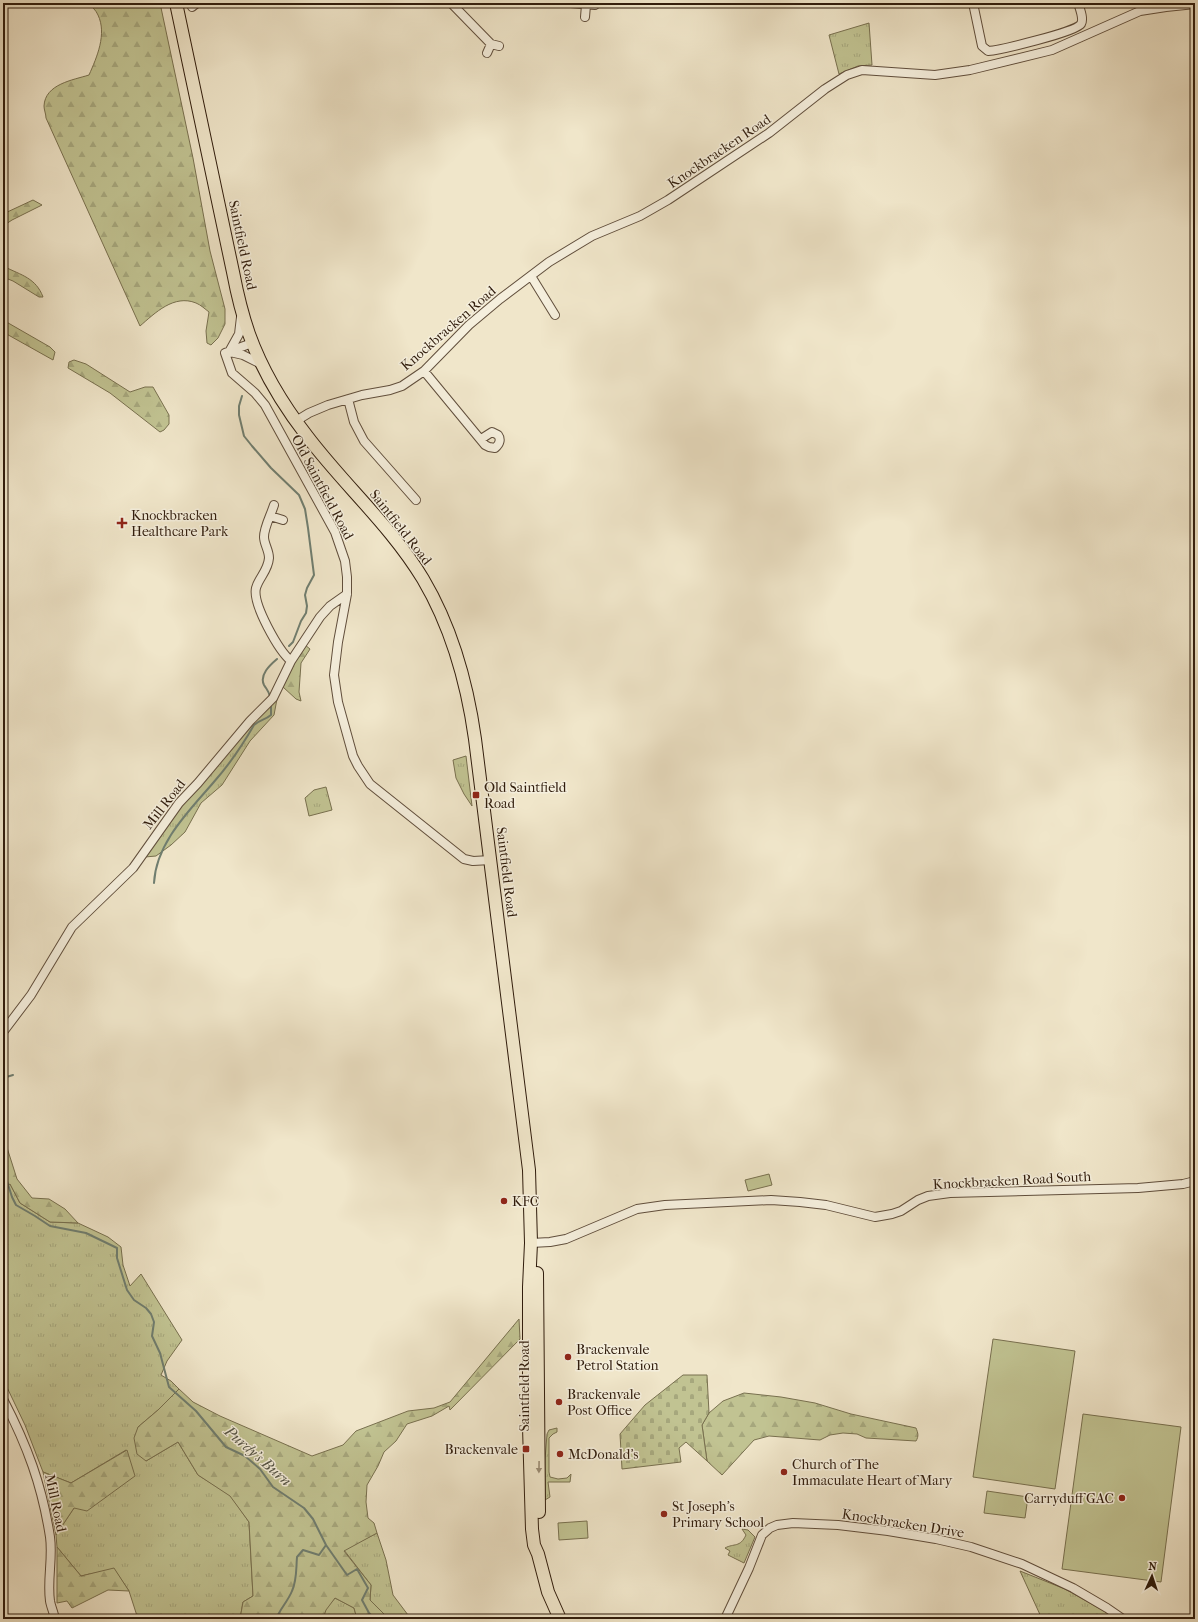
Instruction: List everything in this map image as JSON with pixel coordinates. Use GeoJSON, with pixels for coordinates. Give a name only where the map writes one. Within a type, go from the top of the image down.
{"type":"FeatureCollection","features":[{"type":"Feature","properties":{"kind":"highway","name":"Saintfield Road"},"geometry":{"type":"LineString","coordinates":[[176,3],[241,308],[252,343],[276,391],[296,421],[324,457],[407,555],[422,578],[443,617],[458,657],[468,697],[491,860],[528,1163],[531,1243],[529,1287],[529,1414],[532,1529],[534,1545],[538,1554],[548,1592],[560,1619]]}},
{"type":"Feature","properties":{"kind":"highway","name":"Saintfield Road"},"geometry":{"type":"LineString","coordinates":[[531,1243],[537,1254],[538,1485],[540,1545],[538,1554]]}},
{"type":"Feature","properties":{"kind":"highway"},"geometry":{"type":"LineString","coordinates":[[529,1414],[533,1396],[534,1329],[538,1327]]}},
{"type":"Feature","properties":{"kind":"street"},"geometry":{"type":"LineString","coordinates":[[451,3],[495,45],[487,54]]}},
{"type":"Feature","properties":{"kind":"street"},"geometry":{"type":"LineString","coordinates":[[571,3],[594,5]]}},
{"type":"Feature","properties":{"kind":"street"},"geometry":{"type":"LineString","coordinates":[[973,3],[982,46],[988,51],[1057,36],[1076,28],[1082,21],[1078,3]]}},
{"type":"Feature","properties":{"kind":"street","name":"Knockbracken Road"},"geometry":{"type":"LineString","coordinates":[[296,421],[305,415],[328,405],[402,386],[424,371],[469,325],[531,276],[584,240],[640,216],[668,200],[769,133],[837,80],[855,71],[879,70],[935,75],[970,70],[1052,50],[1140,11],[1195,4]]}},
{"type":"Feature","properties":{"kind":"street"},"geometry":{"type":"LineString","coordinates":[[585,17],[586,5]]}},
{"type":"Feature","properties":{"kind":"street"},"geometry":{"type":"LineString","coordinates":[[531,276],[555,315]]}},
{"type":"Feature","properties":{"kind":"street"},"geometry":{"type":"LineString","coordinates":[[227,352],[239,334],[241,308]]}},
{"type":"Feature","properties":{"kind":"street"},"geometry":{"type":"LineString","coordinates":[[227,352],[252,343]]}},
{"type":"Feature","properties":{"kind":"street"},"geometry":{"type":"LineString","coordinates":[[227,352],[243,355],[262,364]]}},
{"type":"Feature","properties":{"kind":"street","name":"Old Saintfield Road"},"geometry":{"type":"LineString","coordinates":[[227,352],[232,373],[255,393],[265,405],[335,532],[345,561],[347,594],[338,642],[334,675],[335,688],[350,750],[358,766],[370,784],[380,793],[464,859],[473,861],[491,860]]}},
{"type":"Feature","properties":{"kind":"street"},"geometry":{"type":"LineString","coordinates":[[424,371],[481,440]]}},
{"type":"Feature","properties":{"kind":"street"},"geometry":{"type":"LineString","coordinates":[[348,399],[354,422],[364,441],[416,500]]}},
{"type":"Feature","properties":{"kind":"street"},"geometry":{"type":"LineString","coordinates":[[274,505],[264,536],[269,554],[268,563],[266,570],[256,587],[256,595],[273,638],[284,655],[291,661]]}},
{"type":"Feature","properties":{"kind":"street"},"geometry":{"type":"LineString","coordinates":[[270,516],[283,520]]}},
{"type":"Feature","properties":{"kind":"street","name":"Mill Road"},"geometry":{"type":"LineString","coordinates":[[3,1032],[31,995],[72,927],[133,868],[179,803],[198,783],[250,721],[273,698],[291,661],[320,617],[330,606],[347,594]]}},
{"type":"Feature","properties":{"kind":"street","name":"Knockbracken Road South"},"geometry":{"type":"LineString","coordinates":[[531,1243],[566,1240],[637,1209],[665,1204],[771,1200],[826,1205],[875,1217],[901,1211],[918,1200],[928,1196],[950,1193],[1132,1188],[1183,1184],[1195,1181]]}},
{"type":"Feature","properties":{"kind":"street","name":"Mill Road"},"geometry":{"type":"LineString","coordinates":[[3,1399],[19,1431],[38,1478],[52,1552],[50,1601],[55,1619]]}},
{"type":"Feature","properties":{"kind":"street","name":"Knockbracken Drive"},"geometry":{"type":"LineString","coordinates":[[725,1619],[749,1568],[762,1535],[770,1528],[777,1525],[793,1523],[838,1525],[936,1539],[971,1547],[1022,1564],[1073,1588],[1123,1619]]}},
{"type":"Feature","properties":{"kind":"green space"},"geometry":{"type":"Polygon","coordinates":[[[88,3],[160,3],[193,158],[210,251],[225,309],[225,324],[218,338],[211,345],[207,343],[206,331],[209,312],[196,303],[180,301],[165,306],[140,326],[46,118],[44,106],[49,93],[61,84],[89,75],[95,61],[100,45],[102,30],[101,22],[97,13],[88,3]]]}},
{"type":"Feature","properties":{"kind":"green space"},"geometry":{"type":"Polygon","coordinates":[[[869,23],[872,65],[858,66],[839,74],[829,35],[869,23]]]}},
{"type":"Feature","properties":{"kind":"green space"},"geometry":{"type":"Polygon","coordinates":[[[33,200],[42,205],[3,226],[3,214],[33,200]]]}},
{"type":"Feature","properties":{"kind":"green space"},"geometry":{"type":"Polygon","coordinates":[[[3,262],[5,267],[32,281],[43,297],[39,297],[13,281],[3,277],[3,262]]]}},
{"type":"Feature","properties":{"kind":"green space"},"geometry":{"type":"Polygon","coordinates":[[[3,320],[50,347],[55,352],[53,360],[3,332],[3,320]]]}},
{"type":"Feature","properties":{"kind":"green space"},"geometry":{"type":"Polygon","coordinates":[[[74,360],[86,364],[130,392],[145,387],[153,387],[169,415],[169,424],[160,432],[110,393],[68,368],[69,362],[74,360]]]}},
{"type":"Feature","properties":{"kind":"green space"},"geometry":{"type":"Polygon","coordinates":[[[305,645],[310,649],[301,663],[299,692],[301,701],[296,699],[283,687],[293,664],[305,645]]]}},
{"type":"Feature","properties":{"kind":"green space"},"geometry":{"type":"Polygon","coordinates":[[[277,699],[274,715],[250,741],[222,785],[201,803],[185,832],[156,856],[145,857],[170,819],[248,728],[277,699]]]}},
{"type":"Feature","properties":{"kind":"green space"},"geometry":{"type":"Polygon","coordinates":[[[466,756],[472,806],[456,778],[453,760],[466,756]]]}},
{"type":"Feature","properties":{"kind":"green space"},"geometry":{"type":"Polygon","coordinates":[[[326,787],[332,810],[309,816],[305,798],[314,790],[326,787]]]}},
{"type":"Feature","properties":{"kind":"green space"},"geometry":{"type":"Polygon","coordinates":[[[3,1135],[17,1179],[32,1198],[49,1199],[65,1209],[78,1223],[50,1222],[20,1203],[10,1184],[3,1188],[3,1135]]]}},
{"type":"Feature","properties":{"kind":"green space"},"geometry":{"type":"Polygon","coordinates":[[[769,1174],[772,1185],[748,1191],[745,1180],[769,1174]]]}},
{"type":"Feature","properties":{"kind":"green space"},"geometry":{"type":"Polygon","coordinates":[[[10,1184],[20,1203],[50,1222],[78,1223],[108,1237],[121,1247],[123,1265],[130,1286],[141,1274],[182,1340],[167,1361],[161,1375],[171,1381],[179,1389],[138,1427],[146,1461],[178,1442],[198,1475],[230,1495],[249,1522],[253,1596],[243,1602],[240,1619],[138,1619],[129,1591],[114,1569],[81,1576],[57,1547],[56,1535],[74,1508],[126,1450],[71,1483],[43,1472],[25,1425],[3,1379],[3,1188],[10,1184]]]}},
{"type":"Feature","properties":{"kind":"green space"},"geometry":{"type":"Polygon","coordinates":[[[519,1319],[520,1339],[450,1410],[449,1406],[432,1416],[407,1424],[396,1441],[384,1452],[367,1485],[366,1502],[368,1518],[374,1523],[377,1533],[344,1551],[371,1585],[370,1600],[389,1619],[357,1619],[354,1608],[335,1598],[326,1610],[323,1619],[240,1619],[243,1602],[253,1596],[249,1522],[230,1496],[198,1475],[178,1442],[146,1461],[137,1454],[134,1438],[138,1427],[179,1389],[193,1402],[220,1416],[312,1456],[343,1445],[356,1431],[408,1411],[434,1408],[450,1402],[519,1319]]]}},
{"type":"Feature","properties":{"kind":"green space","name":"Carryduff GAC"},"geometry":{"type":"Polygon","coordinates":[[[993,1339],[1075,1351],[1055,1489],[973,1477],[993,1339]]]}},
{"type":"Feature","properties":{"kind":"green space"},"geometry":{"type":"Polygon","coordinates":[[[683,1375],[707,1375],[709,1413],[702,1425],[707,1461],[686,1442],[679,1448],[681,1462],[622,1469],[620,1434],[645,1405],[683,1375]]]}},
{"type":"Feature","properties":{"kind":"green space"},"geometry":{"type":"Polygon","coordinates":[[[744,1393],[815,1403],[851,1414],[916,1428],[918,1438],[916,1441],[866,1438],[857,1434],[843,1433],[830,1435],[820,1440],[769,1436],[754,1440],[722,1475],[707,1461],[702,1425],[709,1413],[723,1401],[744,1393]]]}},
{"type":"Feature","properties":{"kind":"green space","name":"Carryduff GAC"},"geometry":{"type":"Polygon","coordinates":[[[1083,1414],[1181,1427],[1161,1582],[1062,1569],[1083,1414]]]}},
{"type":"Feature","properties":{"kind":"green space"},"geometry":{"type":"Polygon","coordinates":[[[557,1428],[557,1432],[549,1438],[550,1477],[558,1479],[567,1478],[571,1474],[570,1482],[548,1482],[550,1497],[545,1500],[545,1460],[547,1434],[549,1430],[557,1428]]]}},
{"type":"Feature","properties":{"kind":"green space"},"geometry":{"type":"Polygon","coordinates":[[[127,1450],[135,1476],[87,1511],[74,1508],[56,1535],[43,1472],[71,1483],[127,1450]]]}},
{"type":"Feature","properties":{"kind":"green space","name":"Carryduff GAC"},"geometry":{"type":"Polygon","coordinates":[[[987,1491],[1028,1497],[1025,1518],[984,1513],[987,1491]]]}},
{"type":"Feature","properties":{"kind":"green space"},"geometry":{"type":"Polygon","coordinates":[[[587,1521],[588,1538],[559,1540],[558,1523],[587,1521]]]}},
{"type":"Feature","properties":{"kind":"green space"},"geometry":{"type":"Polygon","coordinates":[[[742,1529],[748,1530],[755,1537],[744,1563],[728,1555],[730,1551],[725,1548],[739,1544],[744,1539],[746,1535],[742,1529]]]}},
{"type":"Feature","properties":{"kind":"green space"},"geometry":{"type":"Polygon","coordinates":[[[377,1533],[386,1560],[393,1595],[411,1619],[389,1619],[370,1600],[371,1585],[344,1550],[377,1533]]]}},
{"type":"Feature","properties":{"kind":"green space"},"geometry":{"type":"Polygon","coordinates":[[[57,1547],[81,1576],[114,1568],[129,1591],[108,1590],[72,1608],[67,1601],[57,1603],[57,1547]]]}},
{"type":"Feature","properties":{"kind":"green space"},"geometry":{"type":"Polygon","coordinates":[[[1020,1571],[1065,1589],[1118,1619],[1042,1619],[1020,1571]]]}},
{"type":"Feature","properties":{"kind":"green space"},"geometry":{"type":"Polygon","coordinates":[[[335,1598],[354,1608],[357,1619],[323,1619],[325,1610],[335,1598]]]}},
{"type":"Feature","properties":{"kind":"waterway"},"geometry":{"type":"LineString","coordinates":[[242,396],[239,406],[239,415],[244,436],[271,468],[299,495],[305,509],[314,575],[305,595],[307,606],[306,613],[301,621],[293,642],[289,646]]}},
{"type":"Feature","properties":{"kind":"waterway"},"geometry":{"type":"LineString","coordinates":[[270,697],[264,685],[263,678],[266,670],[277,659]]}},
{"type":"Feature","properties":{"kind":"waterway"},"geometry":{"type":"LineString","coordinates":[[154,883],[156,868],[161,854],[175,828],[230,762],[254,725],[271,715],[271,703]]}},
{"type":"Feature","properties":{"kind":"waterway"},"geometry":{"type":"LineString","coordinates":[[3,1078],[13,1075]]}},
{"type":"Feature","properties":{"kind":"waterway","name":"Purdy's Burn"},"geometry":{"type":"LineString","coordinates":[[3,1176],[6,1178],[16,1205],[50,1226],[86,1233],[117,1248],[117,1258],[127,1290],[134,1300],[146,1308],[151,1314],[154,1322],[152,1336],[160,1353],[169,1387],[196,1411],[226,1447],[245,1456],[260,1469],[273,1487],[304,1508],[313,1519],[326,1545],[347,1575],[357,1569],[368,1588],[362,1600],[369,1613],[375,1619]]}},
{"type":"Feature","properties":{"kind":"waterway"},"geometry":{"type":"LineString","coordinates":[[276,1619],[294,1587],[297,1557],[303,1550],[319,1555],[326,1545]]}},
{"type":"Feature","properties":{"kind":"place","name":"Knockbracken Healthcare Park"},"geometry":{"type":"Point","coordinates":[122,523]}},
{"type":"Feature","properties":{"kind":"place","name":"Old Saintfield Road"},"geometry":{"type":"Point","coordinates":[476,795]}},
{"type":"Feature","properties":{"kind":"place","name":"KFC"},"geometry":{"type":"Point","coordinates":[504,1201]}},
{"type":"Feature","properties":{"kind":"place","name":"Brackenvale Petrol Station"},"geometry":{"type":"Point","coordinates":[568,1357]}},
{"type":"Feature","properties":{"kind":"place","name":"Brackenvale Post Office"},"geometry":{"type":"Point","coordinates":[559,1402]}},
{"type":"Feature","properties":{"kind":"place","name":"Brackenvale"},"geometry":{"type":"Point","coordinates":[526,1449]}},
{"type":"Feature","properties":{"kind":"place","name":"McDonald's"},"geometry":{"type":"Point","coordinates":[560,1454]}},
{"type":"Feature","properties":{"kind":"place","name":"Church of The Immaculate Heart of Mary"},"geometry":{"type":"Point","coordinates":[784,1472]}},
{"type":"Feature","properties":{"kind":"place","name":"Carryduff GAC"},"geometry":{"type":"Point","coordinates":[1122,1498]}},
{"type":"Feature","properties":{"kind":"place","name":"St Joseph's Primary School"},"geometry":{"type":"Point","coordinates":[664,1514]}}]}
